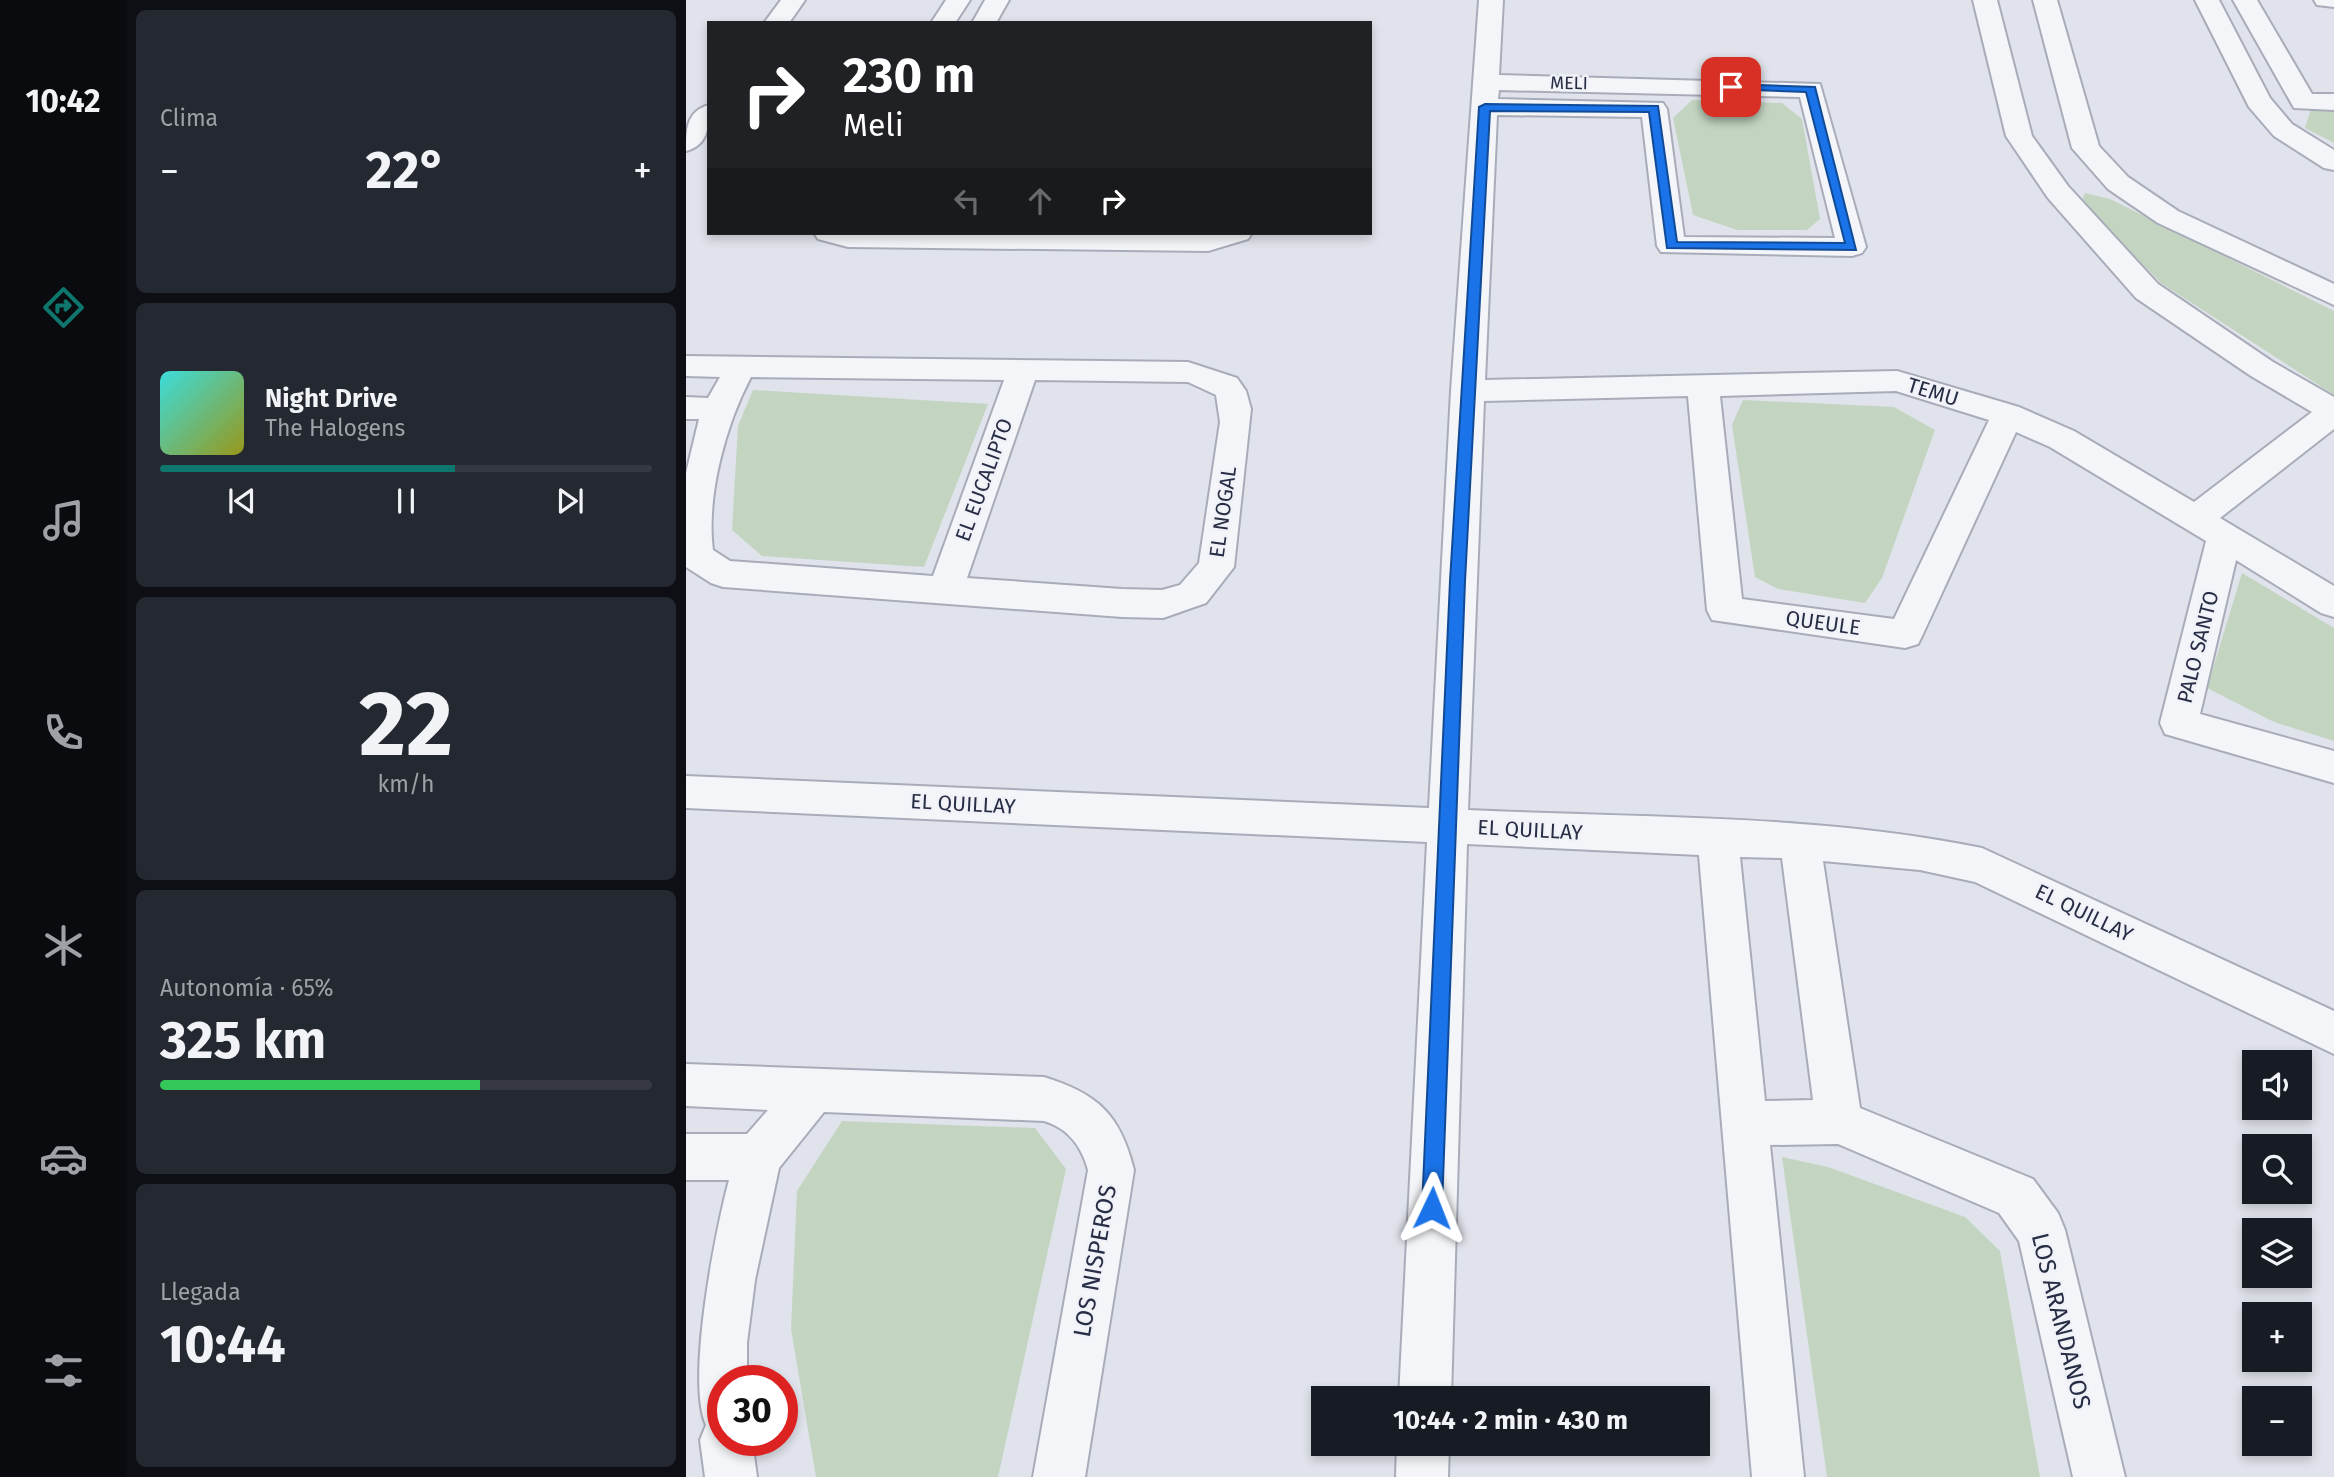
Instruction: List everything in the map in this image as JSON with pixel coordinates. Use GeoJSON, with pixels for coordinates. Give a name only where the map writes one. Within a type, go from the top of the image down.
{"type":"FeatureCollection","features":[{"type":"Feature","properties":{"kind":"street"},"geometry":{"type":"LineString","coordinates":[[777,21],[793,0]]}},
{"type":"Feature","properties":{"kind":"street"},"geometry":{"type":"LineString","coordinates":[[944,21],[958,0]]}},
{"type":"Feature","properties":{"kind":"street"},"geometry":{"type":"LineString","coordinates":[[985,21],[997,0]]}},
{"type":"Feature","properties":{"kind":"street"},"geometry":{"type":"LineString","coordinates":[[1425,1386],[1446,826],[1467,391],[1491,0]]}},
{"type":"Feature","properties":{"kind":"street"},"geometry":{"type":"LineString","coordinates":[[1984,0],[2019,136],[2058,192],[2147,291],[2262,369],[2334,411],[2210,528],[2334,603]]}},
{"type":"Feature","properties":{"kind":"street"},"geometry":{"type":"LineString","coordinates":[[2045,0],[2086,148],[2118,183],[2168,217],[2334,296]]}},
{"type":"Feature","properties":{"kind":"street"},"geometry":{"type":"LineString","coordinates":[[2207,0],[2258,101],[2283,130],[2334,162]]}},
{"type":"Feature","properties":{"kind":"street"},"geometry":{"type":"LineString","coordinates":[[2245,0],[2303,102]]}},
{"type":"Feature","properties":{"kind":"street"},"geometry":{"type":"LineString","coordinates":[[2326,0],[2334,0]]}},
{"type":"Feature","properties":{"kind":"street","name":"MELI"},"geometry":{"type":"LineString","coordinates":[[1485,95],[1653,97],[1811,89],[1852,247],[1671,246],[1653,97]]}},
{"type":"Feature","properties":{"kind":"street"},"geometry":{"type":"LineString","coordinates":[[2258,101],[2334,102]]}},
{"type":"Feature","properties":{"kind":"street"},"geometry":{"type":"LineString","coordinates":[[686,143],[707,116]]}},
{"type":"Feature","properties":{"kind":"street"},"geometry":{"type":"LineString","coordinates":[[2058,192],[2084,178],[2118,183]]}},
{"type":"Feature","properties":{"kind":"street"},"geometry":{"type":"LineString","coordinates":[[836,235],[848,238],[1055,237],[1208,243],[1232,235]]}},
{"type":"Feature","properties":{"kind":"street","name":"EL NOGAL"},"geometry":{"type":"LineString","coordinates":[[686,366],[1188,372],[1221,380],[1236,398],[1236,422],[1216,567],[1193,594],[1163,604],[723,574],[696,556],[693,529],[702,409],[741,367]]}},
{"type":"Feature","properties":{"kind":"street","name":"EL EUCALIPTO"},"geometry":{"type":"LineString","coordinates":[[945,591],[1023,370]]}},
{"type":"Feature","properties":{"kind":"street","name":"TEMU"},"geometry":{"type":"LineString","coordinates":[[1467,391],[1897,381],[2008,415],[2062,439],[2210,528]]}},
{"type":"Feature","properties":{"kind":"street","name":"QUEULE"},"geometry":{"type":"LineString","coordinates":[[1703,386],[1725,610],[1905,634],[2008,415]]}},
{"type":"Feature","properties":{"kind":"street","name":"PALO SANTO"},"geometry":{"type":"LineString","coordinates":[[2210,528],[2179,723],[2334,767]]}},
{"type":"Feature","properties":{"kind":"street","name":"EL QUILLAY"},"geometry":{"type":"LineString","coordinates":[[686,792],[1800,842],[1920,853],[1982,866],[2042,892],[2332,1039]]}},
{"type":"Feature","properties":{"kind":"street"},"geometry":{"type":"LineString","coordinates":[[1718,838],[1747,1123],[1778,1477]]}},
{"type":"Feature","properties":{"kind":"street"},"geometry":{"type":"LineString","coordinates":[[1800,842],[1839,1122]]}},
{"type":"Feature","properties":{"kind":"street","name":"LOS NISPEROS"},"geometry":{"type":"LineString","coordinates":[[686,1085],[1044,1099],[1076,1110],[1100,1135],[1111,1170],[1059,1477]]}},
{"type":"Feature","properties":{"kind":"street"},"geometry":{"type":"LineString","coordinates":[[722,1365],[722,1332],[727,1286],[758,1157],[813,1090]]}},
{"type":"Feature","properties":{"kind":"street","name":"LOS ARANDANOS"},"geometry":{"type":"LineString","coordinates":[[1747,1123],[1839,1122],[2017,1196],[2031,1212],[2040,1230],[2099,1477]]}},
{"type":"Feature","properties":{"kind":"street"},"geometry":{"type":"LineString","coordinates":[[686,1157],[758,1157]]}},
{"type":"Feature","properties":{"kind":"street"},"geometry":{"type":"LineString","coordinates":[[728,1456],[731,1477]]}},
{"type":"Feature","properties":{"kind":"street"},"geometry":{"type":"LineString","coordinates":[[1422,1477],[1423,1456]]}},
{"type":"Feature","properties":{"kind":"green space"},"geometry":{"type":"Polygon","coordinates":[[[1692,100],[1782,103],[1802,119],[1820,219],[1807,230],[1737,230],[1693,215],[1673,118],[1692,100]]]}},
{"type":"Feature","properties":{"kind":"green space"},"geometry":{"type":"Polygon","coordinates":[[[2311,109],[2334,110],[2334,143],[2305,128],[2311,109]]]}},
{"type":"Feature","properties":{"kind":"green space"},"geometry":{"type":"Polygon","coordinates":[[[2085,193],[2110,199],[2334,311],[2334,395],[2161,283],[2081,203],[2085,193]]]}},
{"type":"Feature","properties":{"kind":"green space"},"geometry":{"type":"Polygon","coordinates":[[[753,390],[988,404],[924,567],[762,556],[732,530],[738,426],[753,390]]]}},
{"type":"Feature","properties":{"kind":"green space"},"geometry":{"type":"Polygon","coordinates":[[[1743,400],[1894,407],[1935,430],[1882,578],[1865,603],[1778,589],[1755,577],[1732,425],[1743,400]]]}},
{"type":"Feature","properties":{"kind":"green space"},"geometry":{"type":"Polygon","coordinates":[[[2242,573],[2334,628],[2334,741],[2274,722],[2207,688],[2242,573]]]}},
{"type":"Feature","properties":{"kind":"green space"},"geometry":{"type":"Polygon","coordinates":[[[842,1121],[1035,1128],[1066,1169],[998,1477],[816,1477],[791,1329],[797,1191],[842,1121]]]}},
{"type":"Feature","properties":{"kind":"green space"},"geometry":{"type":"Polygon","coordinates":[[[1782,1157],[1828,1167],[1965,1217],[2000,1251],[2040,1477],[1827,1477],[1782,1157]]]}},
{"type":"Feature","properties":{"kind":"route"},"geometry":{"type":"LineString","coordinates":[[1432,1208],[1446,826],[1467,391],[1485,107],[1654,109],[1671,246],[1852,247],[1811,89],[1731,87]]}}]}
